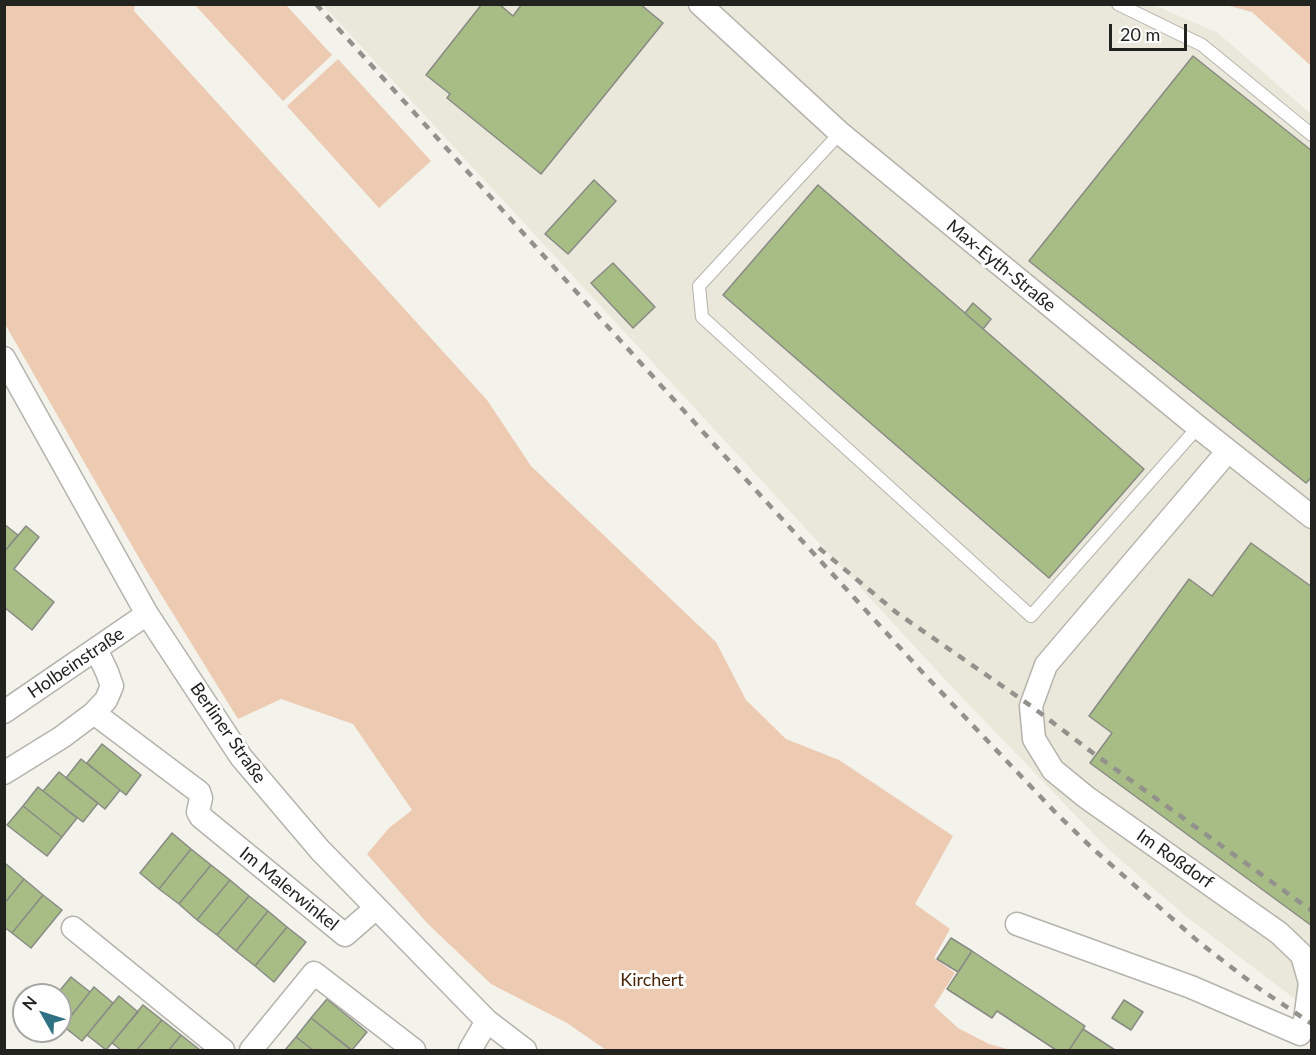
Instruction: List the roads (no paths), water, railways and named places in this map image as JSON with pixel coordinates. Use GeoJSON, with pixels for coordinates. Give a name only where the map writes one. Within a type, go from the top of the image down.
{"type":"FeatureCollection","features":[{"type":"Feature","properties":{"kind":"street","name":"Max-Eyth-Straße"},"geometry":{"type":"LineString","coordinates":[[700,4],[840,133],[1228,452],[1311,517]]}},
{"type":"Feature","properties":{"kind":"street","name":"Berliner Straße"},"geometry":{"type":"LineString","coordinates":[[4,358],[147,614],[241,757],[320,850],[376,908],[487,1021],[525,1050]]}},
{"type":"Feature","properties":{"kind":"street","name":"Im Roßdorf"},"geometry":{"type":"LineString","coordinates":[[1017,924],[1191,987],[1300,1034],[1305,1020],[1310,984],[1302,955],[1279,933],[1086,797],[1053,770],[1034,739],[1031,706],[1046,665],[1228,452]]}},
{"type":"Feature","properties":{"kind":"street","name":"Holbeinstraße"},"geometry":{"type":"LineString","coordinates":[[4,712],[147,614]]}},
{"type":"Feature","properties":{"kind":"street"},"geometry":{"type":"LineString","coordinates":[[4,773],[62,737],[94,713],[106,700],[112,686],[108,672],[96,649]]}},
{"type":"Feature","properties":{"kind":"street","name":"Im Malerwinkel"},"geometry":{"type":"LineString","coordinates":[[94,713],[199,792],[201,798],[198,812],[201,817],[345,934],[376,908]]}},
{"type":"Feature","properties":{"kind":"street"},"geometry":{"type":"LineString","coordinates":[[72,928],[223,1050]]}},
{"type":"Feature","properties":{"kind":"street"},"geometry":{"type":"LineString","coordinates":[[251,1050],[314,973],[414,1050]]}},
{"type":"Feature","properties":{"kind":"street"},"geometry":{"type":"LineString","coordinates":[[470,1050],[487,1021]]}},
{"type":"Feature","properties":{"kind":"lane"},"geometry":{"type":"LineString","coordinates":[[1118,4],[1202,45],[1311,135]]}},
{"type":"Feature","properties":{"kind":"lane"},"geometry":{"type":"LineString","coordinates":[[840,133],[699,286],[702,317],[1031,616],[1198,427]]}},
{"type":"Feature","properties":{"kind":"railway"},"geometry":{"type":"LineString","coordinates":[[316,4],[761,496],[925,675],[1056,813],[1200,943],[1257,987],[1312,1024]]}},
{"type":"Feature","properties":{"kind":"railway"},"geometry":{"type":"LineString","coordinates":[[819,548],[897,613],[1031,706],[1312,911]]}},
{"type":"Feature","properties":{"kind":"park label","name":"Kirchert"},"geometry":{"type":"Point","coordinates":[652,980]}}]}
